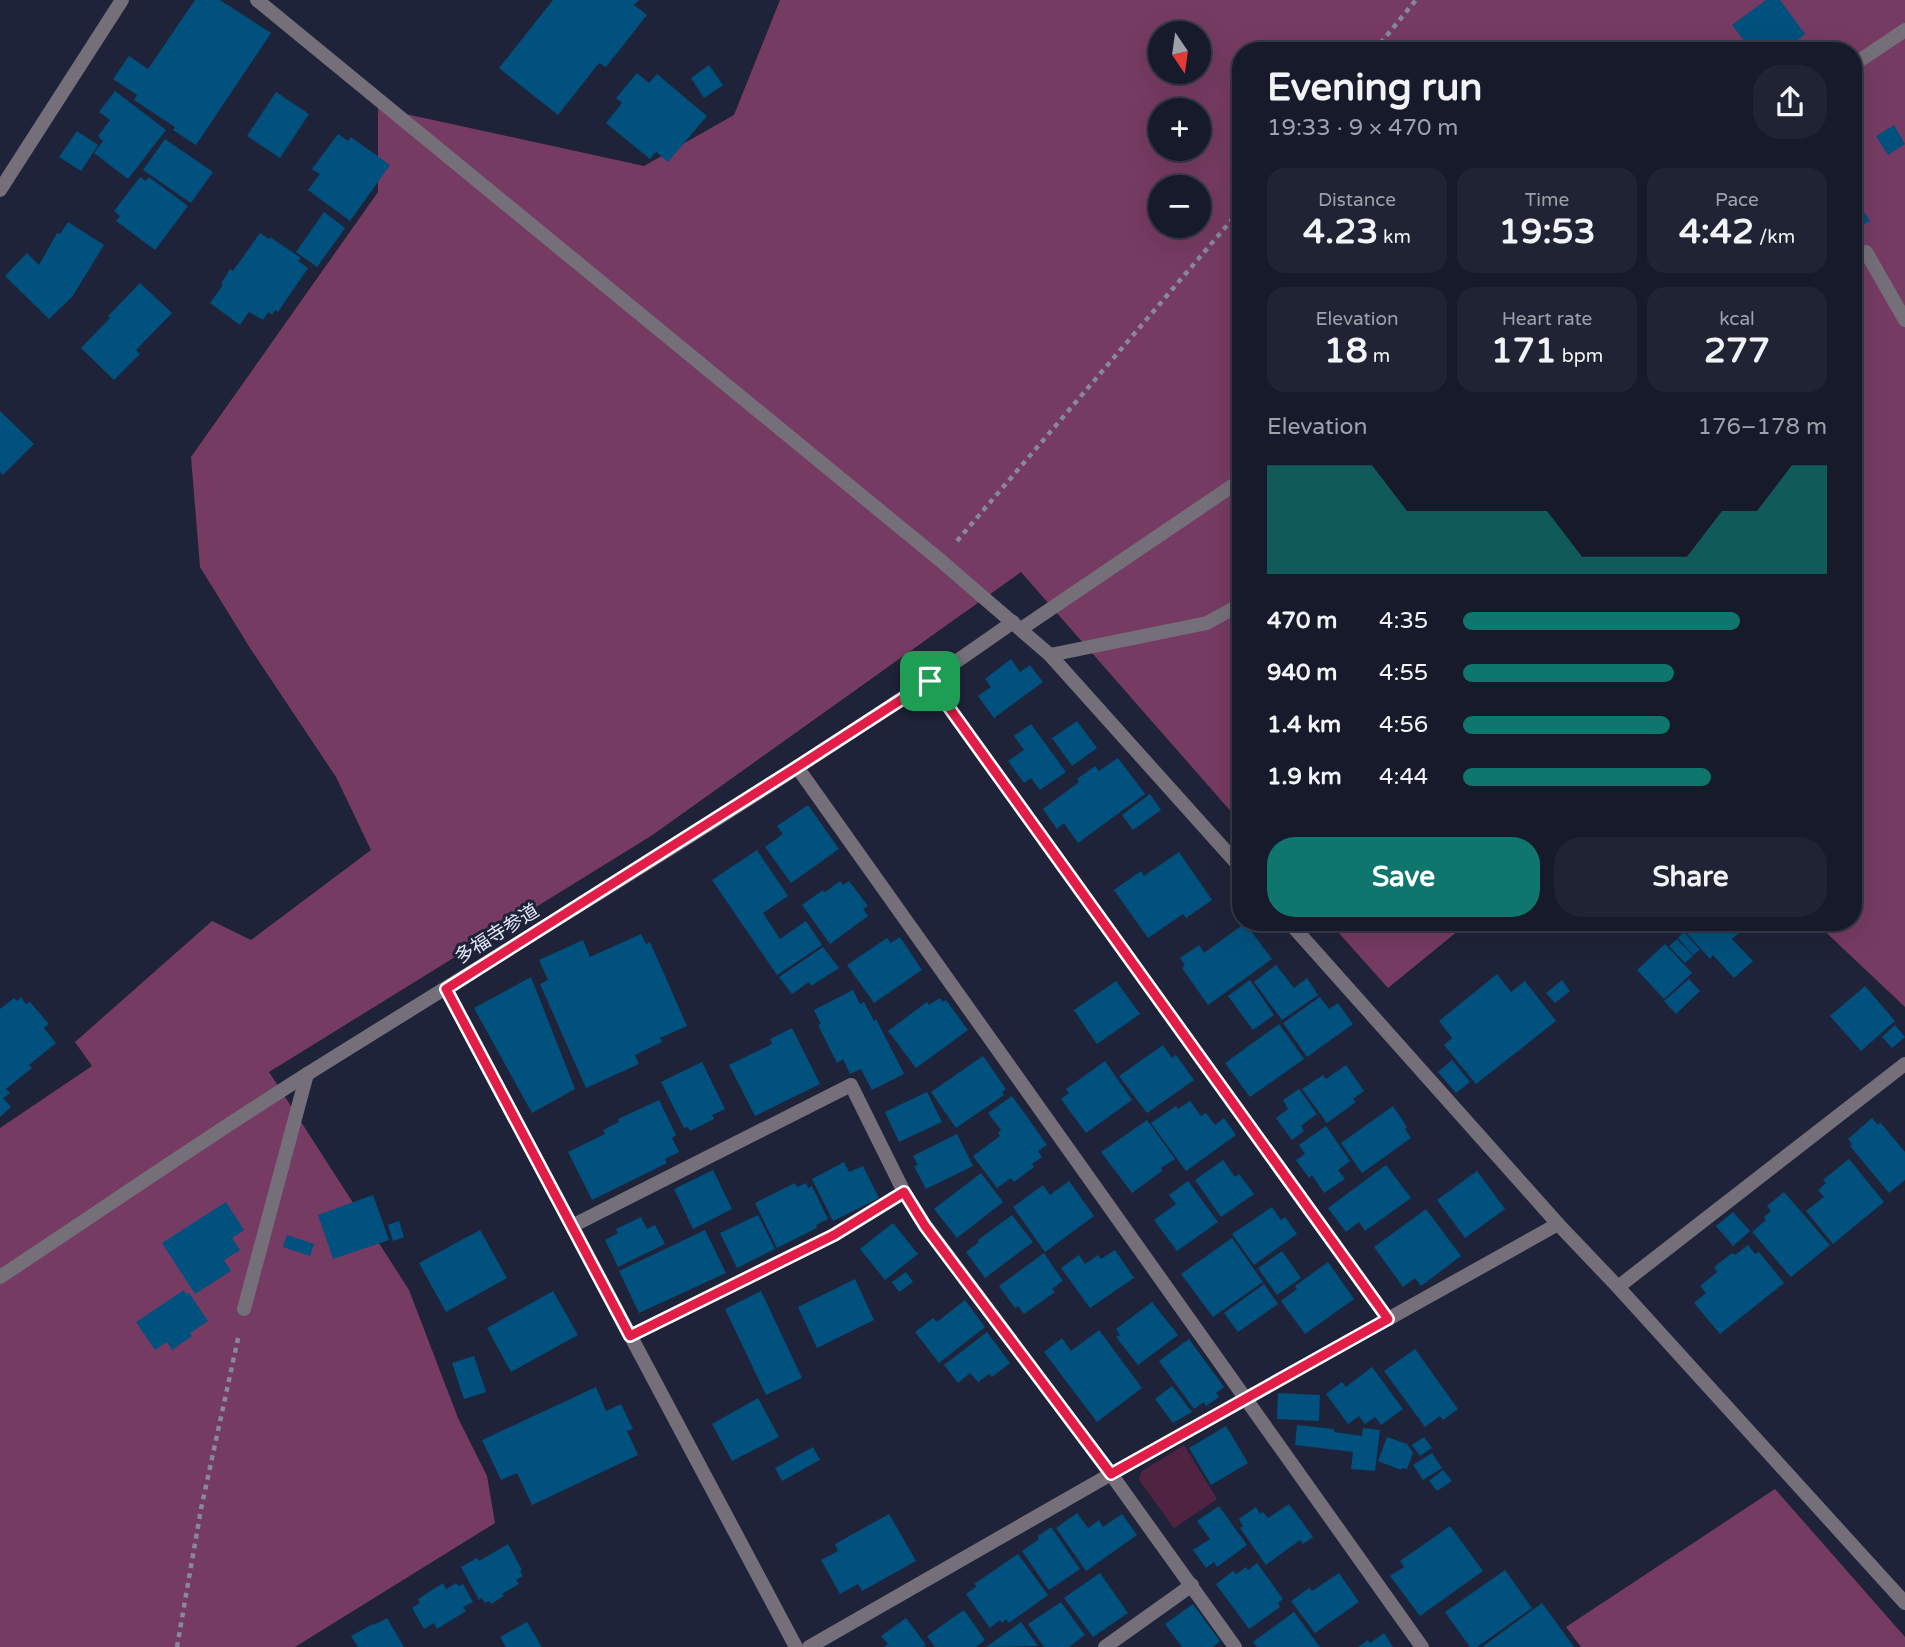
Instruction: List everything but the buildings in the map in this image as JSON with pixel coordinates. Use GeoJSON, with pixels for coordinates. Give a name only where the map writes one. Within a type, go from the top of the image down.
{"type":"FeatureCollection","features":[{"type":"Feature","properties":{"kind":"street"},"geometry":{"type":"LineString","coordinates":[[0,190],[122,0]]}},
{"type":"Feature","properties":{"kind":"street"},"geometry":{"type":"LineString","coordinates":[[257,0],[940,560],[1051,655],[1232,858]]}},
{"type":"Feature","properties":{"kind":"street"},"geometry":{"type":"LineString","coordinates":[[1862,59],[1905,30]]}},
{"type":"Feature","properties":{"kind":"street"},"geometry":{"type":"LineString","coordinates":[[1862,254],[1866,252],[1905,320]]}},
{"type":"Feature","properties":{"kind":"street","name":"多福寺参道"},"geometry":{"type":"LineString","coordinates":[[0,1277],[307,1074],[797,767],[1232,486]]}},
{"type":"Feature","properties":{"kind":"street"},"geometry":{"type":"LineString","coordinates":[[1051,655],[1207,623],[1232,609]]}},
{"type":"Feature","properties":{"kind":"street"},"geometry":{"type":"LineString","coordinates":[[930,681],[1388,1319]]}},
{"type":"Feature","properties":{"kind":"street"},"geometry":{"type":"LineString","coordinates":[[797,767],[1422,1647]]}},
{"type":"Feature","properties":{"kind":"street"},"geometry":{"type":"LineString","coordinates":[[1297,931],[1558,1224],[1905,1603]]}},
{"type":"Feature","properties":{"kind":"street"},"geometry":{"type":"LineString","coordinates":[[446,989],[796,1647]]}},
{"type":"Feature","properties":{"kind":"street"},"geometry":{"type":"LineString","coordinates":[[1618,1287],[1905,1064]]}},
{"type":"Feature","properties":{"kind":"street"},"geometry":{"type":"LineString","coordinates":[[244,1309],[307,1074]]}},
{"type":"Feature","properties":{"kind":"street"},"geometry":{"type":"LineString","coordinates":[[572,1226],[851,1085],[904,1192],[925,1226],[1111,1474],[1235,1647]]}},
{"type":"Feature","properties":{"kind":"street"},"geometry":{"type":"LineString","coordinates":[[630,1336],[834,1235],[904,1192]]}},
{"type":"Feature","properties":{"kind":"street"},"geometry":{"type":"LineString","coordinates":[[809,1647],[1245,1398],[1558,1224]]}},
{"type":"Feature","properties":{"kind":"street"},"geometry":{"type":"LineString","coordinates":[[1105,1647],[1192,1585]]}},
{"type":"Feature","properties":{"kind":"path"},"geometry":{"type":"LineString","coordinates":[[1381,42],[1416,0]]}},
{"type":"Feature","properties":{"kind":"path"},"geometry":{"type":"LineString","coordinates":[[940,560],[1232,219]]}},
{"type":"Feature","properties":{"kind":"path"},"geometry":{"type":"LineString","coordinates":[[177,1647],[201,1509],[244,1309]]}},
{"type":"Feature","properties":{"kind":"shaded area"},"geometry":{"type":"Polygon","coordinates":[[[780,0],[1905,0],[1905,1007],[1825,931],[1862,931],[1862,42],[1232,42],[1232,813],[1021,572],[651,836],[269,1072],[409,1290],[458,1418],[487,1476],[495,1523],[295,1647],[0,1647],[0,1128],[92,1066],[75,1042],[212,921],[251,940],[371,850],[336,777],[200,567],[191,457],[378,192],[378,108],[644,166],[734,115],[780,0]]]}},
{"type":"Feature","properties":{"kind":"shaded area"},"geometry":{"type":"Polygon","coordinates":[[[1337,931],[1458,931],[1388,988],[1337,931]]]}},
{"type":"Feature","properties":{"kind":"shaded area"},"geometry":{"type":"Polygon","coordinates":[[[1184,1445],[1217,1499],[1174,1528],[1139,1480],[1141,1472],[1184,1445]]]}},
{"type":"Feature","properties":{"kind":"shaded area"},"geometry":{"type":"Polygon","coordinates":[[[1775,1489],[1905,1637],[1905,1647],[1581,1647],[1566,1627],[1775,1489]]]}},
{"type":"Feature","properties":{"kind":"route"},"geometry":{"type":"LineString","coordinates":[[930,681],[1388,1319],[1111,1474],[925,1226],[904,1192],[834,1235],[630,1336],[446,989],[930,681]]}}]}
